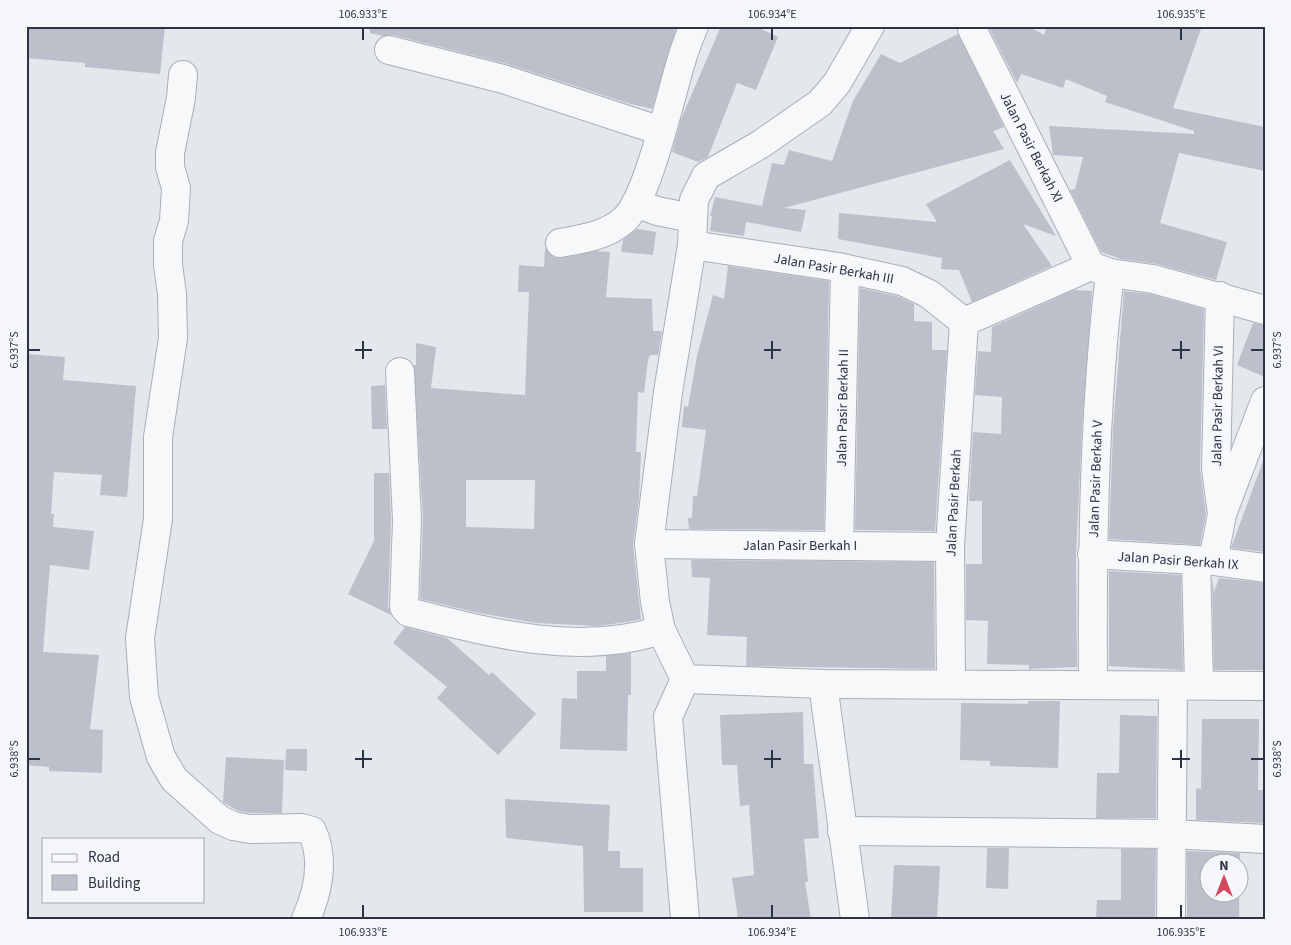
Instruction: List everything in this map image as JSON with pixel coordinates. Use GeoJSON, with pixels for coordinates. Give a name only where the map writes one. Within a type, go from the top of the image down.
{"type":"FeatureCollection","features":[{"type":"Feature","properties":{"kind":"street"},"geometry":{"type":"LineString","coordinates":[[560,243],[597,236],[624,220],[636,202],[661,131],[694,26]]}},
{"type":"Feature","properties":{"kind":"street"},"geometry":{"type":"LineString","coordinates":[[684,919],[668,717],[685,679],[662,630],[655,602],[649,544],[668,392],[692,231],[694,200],[706,176],[761,144],[820,104],[837,83],[870,26]]}},
{"type":"Feature","properties":{"kind":"street","name":"Jalan Pasir Berkah XI"},"geometry":{"type":"LineString","coordinates":[[972,29],[1101,269]]}},
{"type":"Feature","properties":{"kind":"street"},"geometry":{"type":"LineString","coordinates":[[389,50],[503,78],[661,131]]}},
{"type":"Feature","properties":{"kind":"street"},"geometry":{"type":"LineString","coordinates":[[183,75],[181,98],[170,153],[170,167],[176,188],[174,221],[168,241],[173,338],[158,437],[158,519],[140,638],[144,697],[161,756],[174,779],[220,820],[233,826],[250,828],[302,828],[312,831],[316,839],[319,869],[315,898],[306,919]]}},
{"type":"Feature","properties":{"kind":"street","name":"Jalan Pasir Berkah III"},"geometry":{"type":"LineString","coordinates":[[636,202],[657,211],[692,231],[845,270],[902,281],[929,294],[964,322]]}},
{"type":"Feature","properties":{"kind":"street"},"geometry":{"type":"LineString","coordinates":[[964,322],[1101,269],[1152,279],[1220,296],[1265,310]]}},
{"type":"Feature","properties":{"kind":"street","name":"Jalan Pasir Berkah V"},"geometry":{"type":"LineString","coordinates":[[1093,684],[1092,554],[1100,358],[1101,269]]}},
{"type":"Feature","properties":{"kind":"street","name":"Jalan Pasir Berkah II"},"geometry":{"type":"LineString","coordinates":[[839,545],[845,270]]}},
{"type":"Feature","properties":{"kind":"street","name":"Jalan Pasir Berkah VI"},"geometry":{"type":"LineString","coordinates":[[1220,296],[1216,469],[1222,514]]}},
{"type":"Feature","properties":{"kind":"street","name":"Jalan Pasir Berkah"},"geometry":{"type":"LineString","coordinates":[[951,684],[950,548],[964,322]]}},
{"type":"Feature","properties":{"kind":"street"},"geometry":{"type":"LineString","coordinates":[[400,372],[407,520],[404,607],[408,612],[490,633],[542,640],[603,642],[634,639],[662,630]]}},
{"type":"Feature","properties":{"kind":"street"},"geometry":{"type":"LineString","coordinates":[[1170,919],[1170,834],[1186,685],[1205,561],[1265,401]]}},
{"type":"Feature","properties":{"kind":"street","name":"Jalan Pasir Berkah I"},"geometry":{"type":"LineString","coordinates":[[649,544],[839,545],[950,548]]}},
{"type":"Feature","properties":{"kind":"street","name":"Jalan Pasir Berkah IX"},"geometry":{"type":"LineString","coordinates":[[1092,554],[1205,561],[1265,568]]}},
{"type":"Feature","properties":{"kind":"street"},"geometry":{"type":"LineString","coordinates":[[685,679],[823,684],[1265,686]]}},
{"type":"Feature","properties":{"kind":"street"},"geometry":{"type":"LineString","coordinates":[[823,684],[855,919]]}},
{"type":"Feature","properties":{"kind":"street"},"geometry":{"type":"LineString","coordinates":[[842,831],[1170,834],[1265,839]]}},
{"type":"Feature","properties":{"kind":"building"},"geometry":{"type":"Polygon","coordinates":[[[26,26],[165,26],[160,74],[85,67],[85,63],[26,58],[26,26]]]}},
{"type":"Feature","properties":{"kind":"building"},"geometry":{"type":"Polygon","coordinates":[[[370,26],[677,26],[652,109],[627,103],[507,64],[393,35],[383,36],[370,33],[370,26]]]}},
{"type":"Feature","properties":{"kind":"building"},"geometry":{"type":"Polygon","coordinates":[[[721,26],[755,26],[778,37],[756,90],[737,83],[708,157],[698,162],[672,152],[681,119],[721,26]]]}},
{"type":"Feature","properties":{"kind":"building"},"geometry":{"type":"Polygon","coordinates":[[[988,26],[1028,26],[1044,35],[1047,26],[1202,26],[1173,108],[1265,127],[1265,171],[1179,153],[1160,223],[1227,242],[1216,280],[1157,264],[1121,259],[1101,252],[1070,190],[1075,189],[1083,157],[1053,155],[1049,126],[1194,134],[1194,131],[1105,102],[1107,96],[1066,79],[1063,88],[1021,74],[1017,83],[988,26]]]}},
{"type":"Feature","properties":{"kind":"building"},"geometry":{"type":"Polygon","coordinates":[[[958,34],[1004,127],[993,131],[1004,149],[784,208],[806,210],[801,232],[746,222],[744,236],[710,231],[712,216],[710,216],[715,197],[762,206],[772,163],[784,165],[789,150],[832,161],[853,101],[881,54],[900,63],[958,34]]]}},
{"type":"Feature","properties":{"kind":"building"},"geometry":{"type":"Polygon","coordinates":[[[1010,160],[1056,236],[1023,224],[1052,266],[972,302],[959,270],[941,269],[942,258],[838,239],[839,213],[937,222],[926,204],[1010,160]]]}},
{"type":"Feature","properties":{"kind":"building"},"geometry":{"type":"Polygon","coordinates":[[[637,229],[656,232],[653,255],[621,252],[623,240],[637,229]]]}},
{"type":"Feature","properties":{"kind":"building"},"geometry":{"type":"Polygon","coordinates":[[[545,248],[554,257],[562,258],[596,251],[610,252],[606,297],[652,299],[653,331],[662,331],[658,355],[650,355],[648,360],[644,393],[638,392],[636,452],[641,452],[639,499],[633,545],[641,619],[597,626],[536,623],[474,612],[420,599],[423,519],[414,365],[416,365],[416,343],[436,347],[431,388],[525,395],[529,292],[518,292],[519,265],[544,267],[545,248]],[[466,480],[466,527],[534,529],[535,480],[466,480]]]}},
{"type":"Feature","properties":{"kind":"building"},"geometry":{"type":"Polygon","coordinates":[[[728,266],[829,281],[824,530],[689,529],[688,518],[692,518],[693,496],[697,496],[706,430],[682,427],[684,406],[688,407],[697,356],[713,295],[724,299],[728,266]]]}},
{"type":"Feature","properties":{"kind":"building"},"geometry":{"type":"Polygon","coordinates":[[[860,288],[897,296],[914,304],[914,321],[932,322],[932,350],[947,350],[935,531],[855,530],[860,288]]]}},
{"type":"Feature","properties":{"kind":"building"},"geometry":{"type":"Polygon","coordinates":[[[1074,290],[1092,291],[1082,426],[1076,554],[1077,667],[1029,669],[1029,665],[987,664],[988,621],[966,620],[966,564],[982,564],[982,501],[969,501],[973,432],[1001,434],[1002,397],[975,395],[978,351],[991,352],[992,327],[1074,290]]]}},
{"type":"Feature","properties":{"kind":"building"},"geometry":{"type":"Polygon","coordinates":[[[1124,291],[1150,294],[1204,309],[1200,469],[1206,514],[1200,545],[1109,539],[1113,428],[1124,291]]]}},
{"type":"Feature","properties":{"kind":"building"},"geometry":{"type":"Polygon","coordinates":[[[1253,323],[1265,325],[1265,377],[1237,365],[1253,323]]]}},
{"type":"Feature","properties":{"kind":"building"},"geometry":{"type":"Polygon","coordinates":[[[26,354],[65,357],[63,380],[136,386],[127,497],[100,495],[102,475],[54,472],[51,514],[54,514],[53,527],[94,531],[89,570],[50,565],[43,652],[99,655],[90,729],[103,730],[102,773],[49,771],[49,767],[26,765],[26,354]]]}},
{"type":"Feature","properties":{"kind":"building"},"geometry":{"type":"Polygon","coordinates":[[[385,385],[387,429],[372,429],[371,386],[385,385]]]}},
{"type":"Feature","properties":{"kind":"building"},"geometry":{"type":"Polygon","coordinates":[[[1263,461],[1265,461],[1265,552],[1231,548],[1263,461]]]}},
{"type":"Feature","properties":{"kind":"building"},"geometry":{"type":"Polygon","coordinates":[[[374,473],[389,473],[391,520],[388,606],[391,615],[348,594],[374,541],[374,473]]]}},
{"type":"Feature","properties":{"kind":"building"},"geometry":{"type":"Polygon","coordinates":[[[691,560],[934,562],[935,669],[746,666],[747,637],[707,635],[710,578],[692,577],[691,560]]]}},
{"type":"Feature","properties":{"kind":"building"},"geometry":{"type":"Polygon","coordinates":[[[1109,571],[1181,575],[1183,670],[1109,666],[1109,571]]]}},
{"type":"Feature","properties":{"kind":"building"},"geometry":{"type":"Polygon","coordinates":[[[1212,577],[1214,592],[1219,578],[1265,583],[1265,670],[1214,670],[1212,577]]]}},
{"type":"Feature","properties":{"kind":"building"},"geometry":{"type":"Polygon","coordinates":[[[405,627],[447,638],[489,675],[492,672],[536,714],[498,755],[437,698],[447,687],[393,643],[405,627]]]}},
{"type":"Feature","properties":{"kind":"building"},"geometry":{"type":"Polygon","coordinates":[[[631,653],[631,695],[628,695],[627,751],[560,749],[562,698],[577,699],[577,671],[606,671],[606,656],[631,653]]]}},
{"type":"Feature","properties":{"kind":"building"},"geometry":{"type":"Polygon","coordinates":[[[1028,701],[1060,701],[1058,768],[990,766],[990,761],[960,760],[961,703],[1028,704],[1028,701]]]}},
{"type":"Feature","properties":{"kind":"building"},"geometry":{"type":"Polygon","coordinates":[[[803,712],[804,764],[813,764],[819,838],[804,839],[808,882],[805,882],[811,919],[738,919],[732,878],[754,875],[749,805],[740,806],[737,765],[722,765],[720,715],[803,712]]]}},
{"type":"Feature","properties":{"kind":"building"},"geometry":{"type":"Polygon","coordinates":[[[1120,715],[1157,716],[1156,818],[1096,818],[1097,773],[1119,773],[1120,715]]]}},
{"type":"Feature","properties":{"kind":"building"},"geometry":{"type":"Polygon","coordinates":[[[1202,719],[1259,719],[1258,790],[1265,790],[1265,823],[1196,820],[1196,788],[1201,789],[1202,719]]]}},
{"type":"Feature","properties":{"kind":"building"},"geometry":{"type":"Polygon","coordinates":[[[286,749],[307,749],[307,771],[285,770],[286,749]]]}},
{"type":"Feature","properties":{"kind":"building"},"geometry":{"type":"Polygon","coordinates":[[[226,757],[284,760],[282,813],[238,811],[223,802],[226,757]]]}},
{"type":"Feature","properties":{"kind":"building"},"geometry":{"type":"Polygon","coordinates":[[[505,799],[610,805],[608,851],[620,851],[620,868],[643,868],[643,912],[584,912],[583,846],[506,838],[505,799]]]}},
{"type":"Feature","properties":{"kind":"building"},"geometry":{"type":"Polygon","coordinates":[[[987,848],[1009,848],[1008,889],[986,888],[987,848]]]}},
{"type":"Feature","properties":{"kind":"building"},"geometry":{"type":"Polygon","coordinates":[[[1121,849],[1156,849],[1155,919],[1096,919],[1097,900],[1121,900],[1121,849]]]}},
{"type":"Feature","properties":{"kind":"building"},"geometry":{"type":"Polygon","coordinates":[[[1187,851],[1214,852],[1198,852],[1198,902],[1239,902],[1239,919],[1187,919],[1187,851]]]}},
{"type":"Feature","properties":{"kind":"building"},"geometry":{"type":"Polygon","coordinates":[[[894,865],[940,866],[937,919],[891,919],[894,865]]]}}]}
